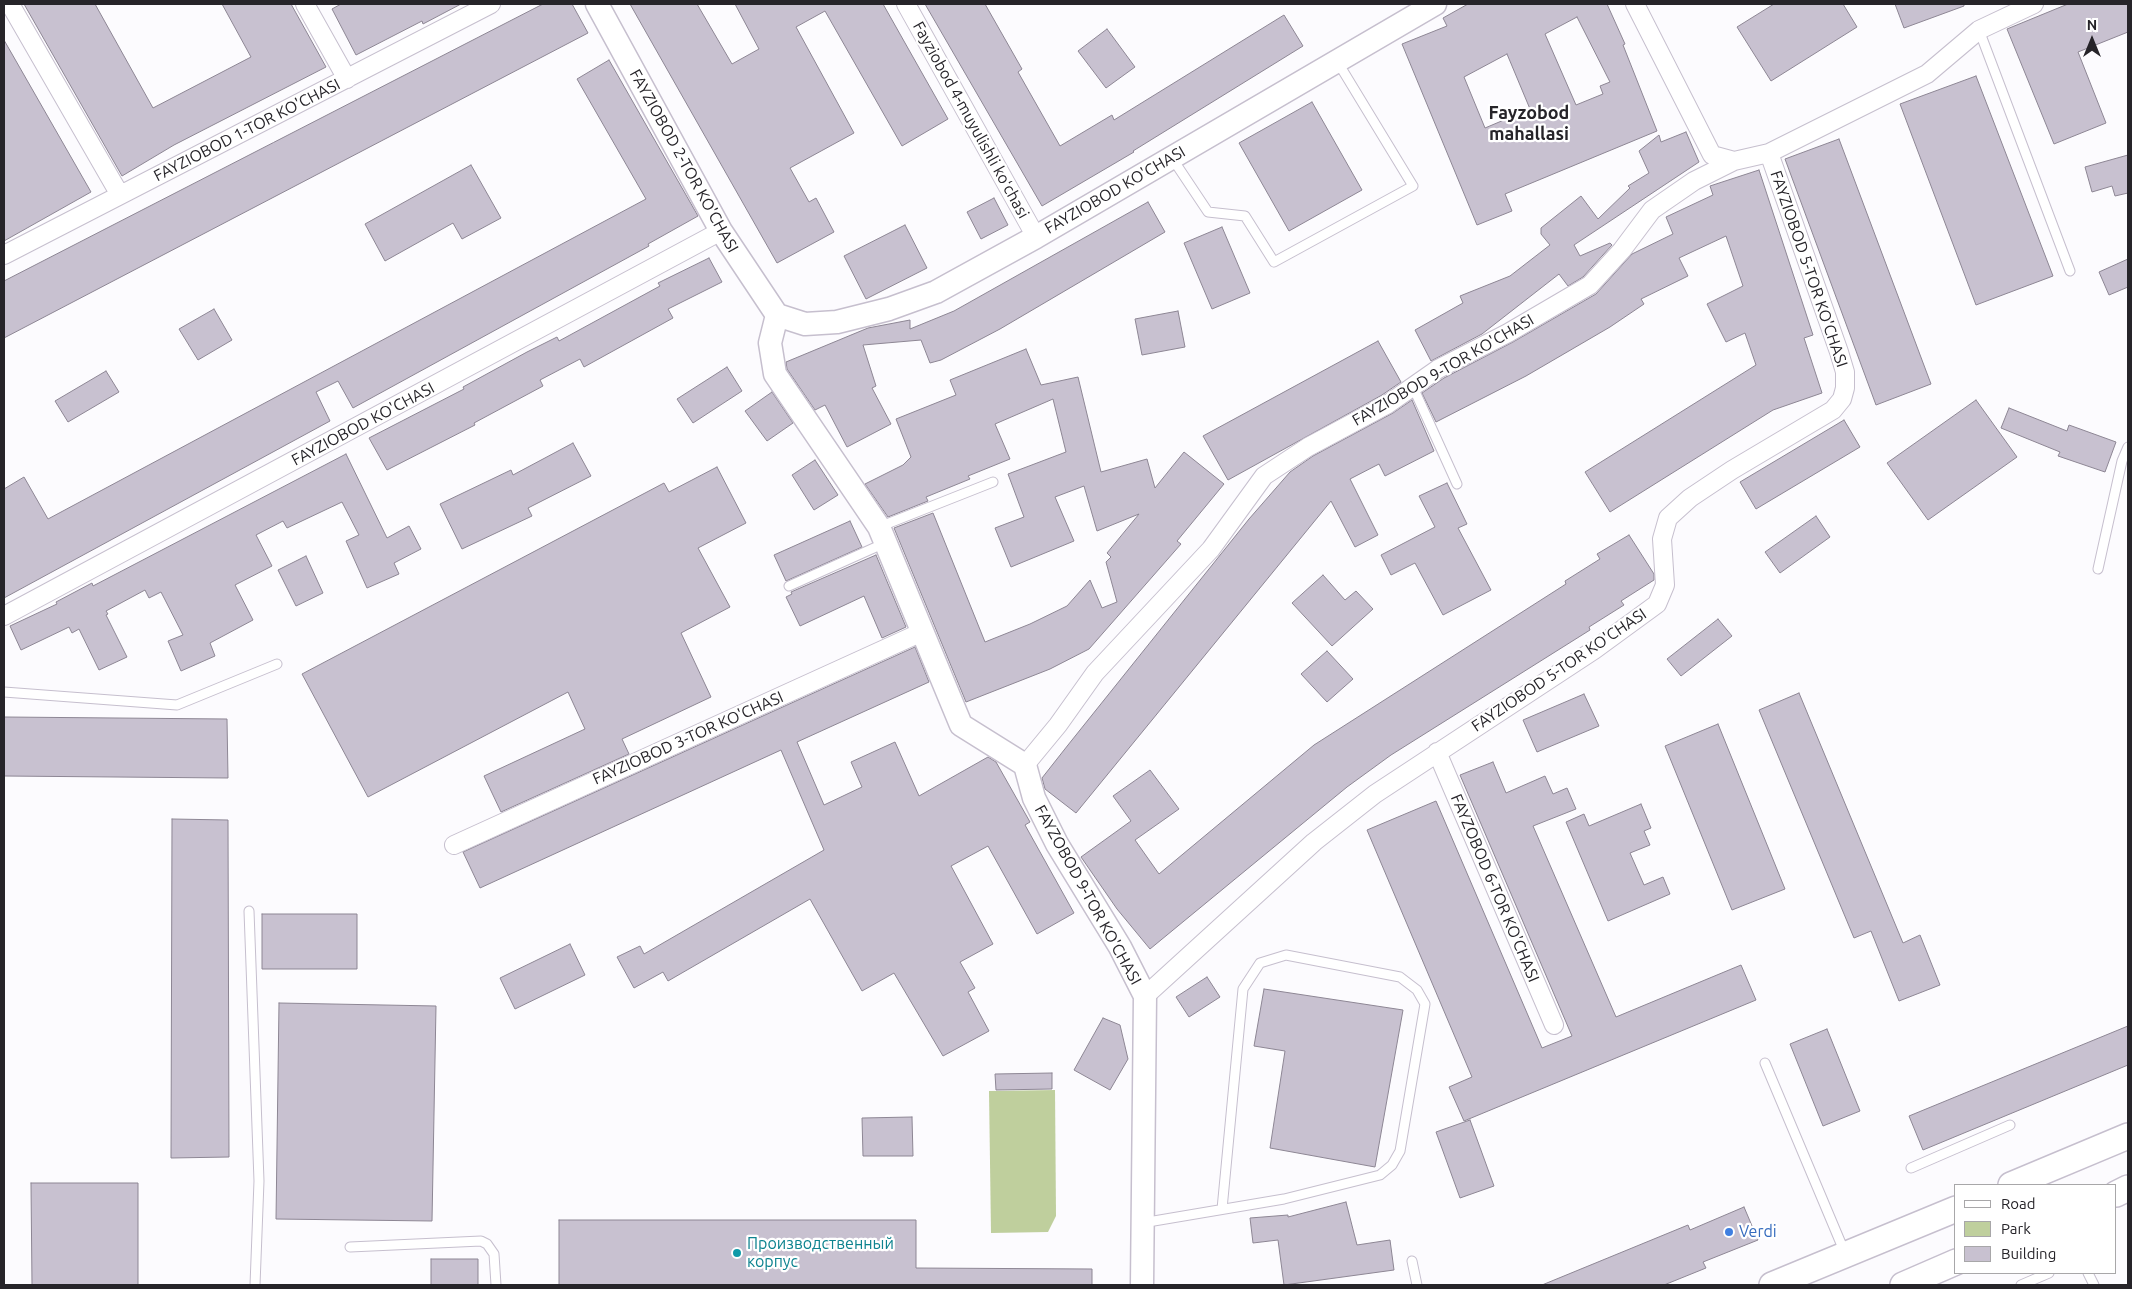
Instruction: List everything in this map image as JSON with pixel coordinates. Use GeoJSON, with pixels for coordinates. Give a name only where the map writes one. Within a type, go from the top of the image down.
{"type":"FeatureCollection","features":[{"type":"Feature","properties":{"kind":"main road"},"geometry":{"type":"LineString","coordinates":[[2013,1184],[2128,1136]]}},
{"type":"Feature","properties":{"kind":"main road"},"geometry":{"type":"LineString","coordinates":[[1772,1285],[1954,1210]]}},
{"type":"Feature","properties":{"kind":"main road"},"geometry":{"type":"LineString","coordinates":[[1902,1285],[1954,1263]]}},
{"type":"Feature","properties":{"kind":"street"},"geometry":{"type":"LineString","coordinates":[[10,4],[120,195]]}},
{"type":"Feature","properties":{"kind":"street"},"geometry":{"type":"LineString","coordinates":[[305,4],[348,79]]}},
{"type":"Feature","properties":{"kind":"street","name":"FAYZIOBOD 1-TOR KO'CHASI"},"geometry":{"type":"LineString","coordinates":[[4,255],[491,4]]}},
{"type":"Feature","properties":{"kind":"street","name":"FAYZIOBOD 2-TOR KO'CHASI"},"geometry":{"type":"LineString","coordinates":[[597,4],[721,231],[777,315]]}},
{"type":"Feature","properties":{"kind":"street","name":"Fayziobod 4-muyulishli koʻchasi"},"geometry":{"type":"LineString","coordinates":[[906,4],[1036,236]]}},
{"type":"Feature","properties":{"kind":"street","name":"FAYZIOBOD KO'CHASI"},"geometry":{"type":"LineString","coordinates":[[777,315],[805,324],[829,322],[889,309],[936,292],[1435,4]]}},
{"type":"Feature","properties":{"kind":"street"},"geometry":{"type":"LineString","coordinates":[[1635,4],[1712,155],[1734,161]]}},
{"type":"Feature","properties":{"kind":"street","name":"FAYZIOBOD 9-TOR KO'CHASI"},"geometry":{"type":"LineString","coordinates":[[1024,765],[1058,725],[1095,673],[1211,549],[1264,476],[1308,447],[1388,404],[1438,369],[1508,333],[1590,285],[1622,250],[1652,210],[1694,181],[1734,161],[1769,153],[1927,74],[1979,30],[2034,4]]}},
{"type":"Feature","properties":{"kind":"street","name":"FAYZIOBOD 5-TOR KO'CHASI"},"geometry":{"type":"LineString","coordinates":[[1145,996],[1314,842],[1375,794],[1594,650],[1658,604],[1664,584],[1662,539],[1668,518],[1690,498],[1732,470],[1833,410],[1842,399],[1845,388],[1845,372],[1769,153]]}},
{"type":"Feature","properties":{"kind":"street","name":"FAYZIOBOD KO'CHASI"},"geometry":{"type":"LineString","coordinates":[[4,616],[721,231]]}},
{"type":"Feature","properties":{"kind":"street"},"geometry":{"type":"LineString","coordinates":[[777,315],[770,343],[775,374],[882,535],[961,725],[1024,765]]}},
{"type":"Feature","properties":{"kind":"street","name":"FAYZIOBOD 3-TOR KO'CHASI"},"geometry":{"type":"LineString","coordinates":[[454,845],[922,632]]}},
{"type":"Feature","properties":{"kind":"street","name":"FAYZOBOD 6-TOR KO'CHASI"},"geometry":{"type":"LineString","coordinates":[[1437,752],[1554,1025]]}},
{"type":"Feature","properties":{"kind":"street","name":"FAYZOBOD 9-TOR KO'CHASI"},"geometry":{"type":"LineString","coordinates":[[1024,765],[1034,798],[1057,844],[1120,947],[1145,996]]}},
{"type":"Feature","properties":{"kind":"street"},"geometry":{"type":"LineString","coordinates":[[1142,1285],[1145,996]]}},
{"type":"Feature","properties":{"kind":"lane"},"geometry":{"type":"LineString","coordinates":[[1979,30],[2070,271]]}},
{"type":"Feature","properties":{"kind":"lane"},"geometry":{"type":"LineString","coordinates":[[1172,157],[1208,212],[1245,216],[1274,262],[1413,186],[1338,61]]}},
{"type":"Feature","properties":{"kind":"lane"},"geometry":{"type":"LineString","coordinates":[[1413,387],[1457,484]]}},
{"type":"Feature","properties":{"kind":"lane"},"geometry":{"type":"LineString","coordinates":[[2098,569],[2122,461],[2128,447]]}},
{"type":"Feature","properties":{"kind":"lane"},"geometry":{"type":"LineString","coordinates":[[788,586],[882,535],[993,482]]}},
{"type":"Feature","properties":{"kind":"lane"},"geometry":{"type":"LineString","coordinates":[[4,692],[177,704],[278,664]]}},
{"type":"Feature","properties":{"kind":"lane"},"geometry":{"type":"LineString","coordinates":[[249,911],[259,1181],[255,1285]]}},
{"type":"Feature","properties":{"kind":"lane"},"geometry":{"type":"LineString","coordinates":[[1142,1223],[1284,1199],[1380,1176],[1392,1165],[1400,1151],[1425,1004],[1417,990],[1400,977],[1286,955],[1260,963],[1251,973],[1243,988],[1222,1209]]}},
{"type":"Feature","properties":{"kind":"lane"},"geometry":{"type":"LineString","coordinates":[[1765,1063],[1846,1255]]}},
{"type":"Feature","properties":{"kind":"lane"},"geometry":{"type":"LineString","coordinates":[[1911,1168],[2010,1125]]}},
{"type":"Feature","properties":{"kind":"lane"},"geometry":{"type":"LineString","coordinates":[[350,1247],[480,1242],[487,1244],[494,1254],[496,1285]]}},
{"type":"Feature","properties":{"kind":"lane"},"geometry":{"type":"LineString","coordinates":[[1412,1261],[1417,1285]]}},
{"type":"Feature","properties":{"kind":"lane"},"geometry":{"type":"LineString","coordinates":[[2020,1285],[2047,1274]]}},
{"type":"Feature","properties":{"kind":"green space"},"geometry":{"type":"Polygon","coordinates":[[[1055,1090],[1056,1216],[1048,1232],[991,1233],[989,1091],[1055,1090]]]}},
{"type":"Feature","properties":{"kind":"building"},"geometry":{"type":"Polygon","coordinates":[[[24,4],[95,4],[153,108],[251,57],[222,4],[291,4],[326,67],[174,145],[122,176],[24,4]]]}},
{"type":"Feature","properties":{"kind":"building"},"geometry":{"type":"Polygon","coordinates":[[[341,4],[461,4],[423,24],[422,21],[356,55],[332,9],[341,4]]]}},
{"type":"Feature","properties":{"kind":"building"},"geometry":{"type":"Polygon","coordinates":[[[543,4],[572,4],[588,33],[4,338],[4,281],[543,4]]]}},
{"type":"Feature","properties":{"kind":"building"},"geometry":{"type":"Polygon","coordinates":[[[630,4],[697,4],[732,64],[759,49],[735,4],[883,4],[948,119],[902,146],[825,11],[796,27],[854,133],[790,168],[809,202],[816,198],[834,232],[777,263],[630,4]]]}},
{"type":"Feature","properties":{"kind":"building"},"geometry":{"type":"Polygon","coordinates":[[[925,4],[985,4],[1022,69],[1018,72],[1060,146],[1112,115],[1114,120],[1284,15],[1303,46],[1134,152],[1042,206],[925,4]]]}},
{"type":"Feature","properties":{"kind":"building"},"geometry":{"type":"Polygon","coordinates":[[[1468,4],[1607,4],[1625,44],[1623,45],[1657,131],[1505,194],[1512,211],[1477,225],[1402,44],[1447,26],[1443,18],[1468,4]],[[1577,17],[1545,34],[1576,105],[1603,94],[1600,86],[1610,82],[1577,17]],[[1507,54],[1464,77],[1485,128],[1530,109],[1507,54]]]}},
{"type":"Feature","properties":{"kind":"building"},"geometry":{"type":"Polygon","coordinates":[[[1774,4],[1843,4],[1857,27],[1771,81],[1737,27],[1774,4]]]}},
{"type":"Feature","properties":{"kind":"building"},"geometry":{"type":"Polygon","coordinates":[[[1895,4],[1964,4],[1964,6],[1904,28],[1895,4]]]}},
{"type":"Feature","properties":{"kind":"building"},"geometry":{"type":"Polygon","coordinates":[[[2068,4],[2128,4],[2128,32],[2078,52],[2106,123],[2054,144],[2007,29],[2068,4]]]}},
{"type":"Feature","properties":{"kind":"building"},"geometry":{"type":"Polygon","coordinates":[[[1107,29],[1135,67],[1106,88],[1078,51],[1107,29]]]}},
{"type":"Feature","properties":{"kind":"building"},"geometry":{"type":"Polygon","coordinates":[[[4,40],[91,192],[4,241],[4,40]]]}},
{"type":"Feature","properties":{"kind":"building"},"geometry":{"type":"Polygon","coordinates":[[[609,60],[698,216],[648,244],[649,246],[353,408],[338,381],[316,392],[330,421],[4,598],[4,489],[24,477],[48,519],[646,199],[577,79],[609,60]]]}},
{"type":"Feature","properties":{"kind":"building"},"geometry":{"type":"Polygon","coordinates":[[[1976,76],[2053,276],[1976,305],[1900,104],[1976,76]]]}},
{"type":"Feature","properties":{"kind":"building"},"geometry":{"type":"Polygon","coordinates":[[[1312,102],[1362,190],[1289,231],[1239,143],[1312,102]]]}},
{"type":"Feature","properties":{"kind":"building"},"geometry":{"type":"Polygon","coordinates":[[[1686,132],[1699,162],[1574,245],[1580,256],[1610,243],[1612,245],[1583,277],[1568,286],[1559,274],[1482,334],[1431,361],[1415,330],[1463,303],[1460,296],[1510,276],[1550,245],[1541,234],[1541,228],[1581,196],[1598,219],[1630,188],[1628,186],[1649,173],[1639,151],[1659,135],[1661,142],[1686,132]]]}},
{"type":"Feature","properties":{"kind":"building"},"geometry":{"type":"Polygon","coordinates":[[[1839,139],[1931,384],[1876,405],[1785,159],[1839,139]]]}},
{"type":"Feature","properties":{"kind":"building"},"geometry":{"type":"Polygon","coordinates":[[[2128,155],[2128,193],[2115,196],[2112,186],[2092,192],[2085,167],[2128,155]]]}},
{"type":"Feature","properties":{"kind":"building"},"geometry":{"type":"Polygon","coordinates":[[[471,165],[501,218],[462,239],[453,223],[385,261],[365,224],[471,165]]]}},
{"type":"Feature","properties":{"kind":"building"},"geometry":{"type":"Polygon","coordinates":[[[1759,170],[1813,335],[1804,338],[1822,393],[1773,410],[1610,512],[1585,472],[1756,365],[1745,333],[1726,342],[1707,304],[1743,286],[1726,236],[1679,258],[1688,276],[1641,299],[1644,304],[1610,327],[1526,376],[1436,422],[1422,393],[1444,378],[1513,342],[1596,294],[1632,254],[1673,234],[1666,217],[1713,195],[1710,186],[1759,170]]]}},
{"type":"Feature","properties":{"kind":"building"},"geometry":{"type":"Polygon","coordinates":[[[994,198],[1008,225],[981,239],[967,212],[994,198]]]}},
{"type":"Feature","properties":{"kind":"building"},"geometry":{"type":"Polygon","coordinates":[[[1148,202],[1165,232],[1000,329],[941,360],[930,363],[921,340],[863,345],[876,386],[872,388],[891,424],[847,447],[825,405],[815,410],[787,369],[786,362],[868,328],[910,320],[910,329],[954,311],[1148,202]]]}},
{"type":"Feature","properties":{"kind":"building"},"geometry":{"type":"Polygon","coordinates":[[[905,225],[927,268],[866,299],[844,256],[905,225]]]}},
{"type":"Feature","properties":{"kind":"building"},"geometry":{"type":"Polygon","coordinates":[[[1222,227],[1250,293],[1212,309],[1184,243],[1222,227]]]}},
{"type":"Feature","properties":{"kind":"building"},"geometry":{"type":"Polygon","coordinates":[[[709,258],[722,282],[668,309],[673,318],[584,367],[580,359],[540,380],[543,386],[474,423],[475,425],[387,470],[369,438],[464,389],[463,387],[527,352],[557,337],[559,341],[660,286],[658,283],[709,258]]]}},
{"type":"Feature","properties":{"kind":"building"},"geometry":{"type":"Polygon","coordinates":[[[2128,259],[2128,287],[2109,295],[2099,272],[2128,259]]]}},
{"type":"Feature","properties":{"kind":"building"},"geometry":{"type":"Polygon","coordinates":[[[214,309],[232,340],[198,360],[179,329],[214,309]]]}},
{"type":"Feature","properties":{"kind":"building"},"geometry":{"type":"Polygon","coordinates":[[[1178,311],[1185,347],[1142,355],[1135,319],[1178,311]]]}},
{"type":"Feature","properties":{"kind":"building"},"geometry":{"type":"Polygon","coordinates":[[[1378,341],[1401,382],[1382,395],[1228,480],[1203,436],[1378,341]]]}},
{"type":"Feature","properties":{"kind":"building"},"geometry":{"type":"Polygon","coordinates":[[[1026,349],[1041,385],[1078,377],[1101,472],[1147,459],[1155,488],[1184,452],[1224,484],[1177,541],[1181,544],[1089,649],[1050,669],[966,702],[894,528],[933,513],[985,642],[1030,624],[1067,606],[1090,580],[1102,608],[1117,602],[1106,562],[1111,557],[1107,553],[1139,514],[1097,531],[1084,486],[1055,497],[1074,541],[1011,567],[995,528],[1024,517],[1008,474],[1066,452],[1053,399],[995,424],[1010,459],[968,476],[970,479],[926,497],[928,501],[888,517],[865,484],[903,465],[911,457],[896,419],[956,395],[950,380],[1026,349]]]}},
{"type":"Feature","properties":{"kind":"building"},"geometry":{"type":"Polygon","coordinates":[[[727,367],[742,391],[693,423],[677,399],[727,367]]]}},
{"type":"Feature","properties":{"kind":"building"},"geometry":{"type":"Polygon","coordinates":[[[106,371],[119,392],[68,422],[55,401],[106,371]]]}},
{"type":"Feature","properties":{"kind":"building"},"geometry":{"type":"Polygon","coordinates":[[[772,392],[793,423],[767,441],[745,411],[772,392]]]}},
{"type":"Feature","properties":{"kind":"building"},"geometry":{"type":"Polygon","coordinates":[[[1412,400],[1434,451],[1385,476],[1379,464],[1350,479],[1378,535],[1355,547],[1331,501],[1076,813],[1045,789],[1042,778],[1249,519],[1290,472],[1313,456],[1393,413],[1412,400]]]}},
{"type":"Feature","properties":{"kind":"building"},"geometry":{"type":"Polygon","coordinates":[[[1976,400],[2017,457],[1928,520],[1887,463],[1976,400]]]}},
{"type":"Feature","properties":{"kind":"building"},"geometry":{"type":"Polygon","coordinates":[[[2009,408],[2067,431],[2069,425],[2116,442],[2105,472],[2058,456],[2060,452],[2001,428],[2009,408]]]}},
{"type":"Feature","properties":{"kind":"building"},"geometry":{"type":"Polygon","coordinates":[[[1844,420],[1860,447],[1756,509],[1740,482],[1844,420]]]}},
{"type":"Feature","properties":{"kind":"building"},"geometry":{"type":"Polygon","coordinates":[[[573,443],[591,476],[528,508],[532,516],[462,549],[440,504],[511,470],[513,475],[573,443]]]}},
{"type":"Feature","properties":{"kind":"building"},"geometry":{"type":"Polygon","coordinates":[[[346,454],[387,538],[409,526],[421,549],[394,563],[399,574],[367,588],[346,541],[359,535],[342,502],[287,528],[283,521],[256,535],[272,566],[235,585],[253,620],[210,643],[215,656],[181,671],[168,641],[183,635],[161,592],[149,598],[145,590],[106,611],[108,614],[106,615],[127,657],[99,670],[79,629],[72,633],[69,627],[21,650],[10,626],[57,604],[56,602],[92,583],[93,586],[346,454]]]}},
{"type":"Feature","properties":{"kind":"building"},"geometry":{"type":"Polygon","coordinates":[[[815,460],[838,495],[814,510],[792,475],[815,460]]]}},
{"type":"Feature","properties":{"kind":"building"},"geometry":{"type":"Polygon","coordinates":[[[717,467],[746,523],[698,548],[730,607],[681,633],[711,697],[622,739],[629,754],[501,812],[484,776],[585,729],[568,692],[368,797],[302,674],[664,483],[669,492],[717,467]]]}},
{"type":"Feature","properties":{"kind":"building"},"geometry":{"type":"Polygon","coordinates":[[[1447,483],[1467,524],[1458,528],[1491,590],[1443,615],[1415,563],[1391,575],[1381,555],[1435,527],[1419,496],[1447,483]]]}},
{"type":"Feature","properties":{"kind":"building"},"geometry":{"type":"Polygon","coordinates":[[[1816,516],[1830,537],[1780,573],[1765,552],[1816,516]]]}},
{"type":"Feature","properties":{"kind":"building"},"geometry":{"type":"Polygon","coordinates":[[[850,521],[862,547],[786,581],[774,555],[850,521]]]}},
{"type":"Feature","properties":{"kind":"building"},"geometry":{"type":"Polygon","coordinates":[[[1629,535],[1654,574],[1654,580],[1621,601],[1624,605],[1589,627],[1590,630],[1391,755],[1347,787],[1150,949],[1117,909],[1081,857],[1131,821],[1113,796],[1150,770],[1179,809],[1135,840],[1159,874],[1314,745],[1566,584],[1565,581],[1600,559],[1597,554],[1629,535]]]}},
{"type":"Feature","properties":{"kind":"building"},"geometry":{"type":"Polygon","coordinates":[[[876,555],[906,627],[882,638],[864,596],[800,626],[786,597],[792,594],[791,592],[876,555]]]}},
{"type":"Feature","properties":{"kind":"building"},"geometry":{"type":"Polygon","coordinates":[[[306,556],[323,593],[296,606],[278,570],[306,556]]]}},
{"type":"Feature","properties":{"kind":"building"},"geometry":{"type":"Polygon","coordinates":[[[1323,575],[1345,600],[1356,591],[1373,609],[1332,646],[1292,603],[1323,575]]]}},
{"type":"Feature","properties":{"kind":"building"},"geometry":{"type":"Polygon","coordinates":[[[1718,619],[1732,636],[1681,676],[1667,659],[1718,619]]]}},
{"type":"Feature","properties":{"kind":"building"},"geometry":{"type":"Polygon","coordinates":[[[915,647],[929,682],[797,742],[824,805],[862,787],[851,762],[895,742],[919,796],[988,757],[996,762],[1030,822],[1025,825],[1074,913],[1037,934],[988,846],[951,866],[993,944],[960,962],[975,988],[968,992],[989,1031],[943,1056],[894,973],[862,991],[810,899],[668,981],[663,972],[634,988],[617,957],[640,946],[644,954],[824,850],[781,750],[480,888],[463,852],[915,647]]]}},
{"type":"Feature","properties":{"kind":"building"},"geometry":{"type":"Polygon","coordinates":[[[1327,651],[1353,679],[1327,702],[1301,674],[1327,651]]]}},
{"type":"Feature","properties":{"kind":"building"},"geometry":{"type":"Polygon","coordinates":[[[1799,693],[1903,943],[1920,935],[1940,985],[1899,1001],[1871,931],[1854,938],[1759,710],[1799,693]]]}},
{"type":"Feature","properties":{"kind":"building"},"geometry":{"type":"Polygon","coordinates":[[[1584,694],[1599,726],[1537,752],[1523,720],[1584,694]]]}},
{"type":"Feature","properties":{"kind":"building"},"geometry":{"type":"Polygon","coordinates":[[[4,717],[227,719],[228,778],[4,776],[4,717]]]}},
{"type":"Feature","properties":{"kind":"building"},"geometry":{"type":"Polygon","coordinates":[[[1718,724],[1785,889],[1732,910],[1665,746],[1718,724]]]}},
{"type":"Feature","properties":{"kind":"building"},"geometry":{"type":"Polygon","coordinates":[[[1493,762],[1506,793],[1545,776],[1553,794],[1567,788],[1576,809],[1533,826],[1616,1017],[1741,965],[1756,1000],[1464,1121],[1449,1087],[1472,1077],[1367,830],[1436,801],[1542,1048],[1572,1036],[1460,775],[1493,762]]]}},
{"type":"Feature","properties":{"kind":"building"},"geometry":{"type":"Polygon","coordinates":[[[1641,804],[1651,828],[1644,831],[1650,845],[1630,853],[1644,885],[1663,877],[1670,894],[1608,921],[1566,822],[1584,814],[1589,826],[1641,804]]]}},
{"type":"Feature","properties":{"kind":"building"},"geometry":{"type":"Polygon","coordinates":[[[172,819],[228,820],[229,1157],[171,1158],[172,819]]]}},
{"type":"Feature","properties":{"kind":"building"},"geometry":{"type":"Polygon","coordinates":[[[262,914],[357,914],[357,969],[262,969],[262,914]]]}},
{"type":"Feature","properties":{"kind":"building"},"geometry":{"type":"Polygon","coordinates":[[[570,944],[585,975],[515,1009],[500,978],[570,944]]]}},
{"type":"Feature","properties":{"kind":"building"},"geometry":{"type":"Polygon","coordinates":[[[1207,977],[1220,997],[1189,1017],[1176,997],[1207,977]]]}},
{"type":"Feature","properties":{"kind":"building"},"geometry":{"type":"Polygon","coordinates":[[[1264,989],[1403,1010],[1375,1167],[1270,1148],[1285,1051],[1254,1046],[1264,989]]]}},
{"type":"Feature","properties":{"kind":"building"},"geometry":{"type":"Polygon","coordinates":[[[279,1003],[436,1006],[432,1221],[276,1219],[279,1003]]]}},
{"type":"Feature","properties":{"kind":"building"},"geometry":{"type":"Polygon","coordinates":[[[1103,1018],[1120,1025],[1128,1059],[1110,1090],[1074,1070],[1103,1018]]]}},
{"type":"Feature","properties":{"kind":"building"},"geometry":{"type":"Polygon","coordinates":[[[2128,1026],[2128,1065],[1923,1150],[1909,1116],[2128,1026]]]}},
{"type":"Feature","properties":{"kind":"building"},"geometry":{"type":"Polygon","coordinates":[[[1827,1029],[1860,1111],[1823,1126],[1790,1044],[1827,1029]]]}},
{"type":"Feature","properties":{"kind":"building"},"geometry":{"type":"Polygon","coordinates":[[[1052,1073],[1052,1089],[996,1090],[995,1074],[1052,1073]]]}},
{"type":"Feature","properties":{"kind":"building"},"geometry":{"type":"Polygon","coordinates":[[[912,1117],[913,1156],[863,1156],[862,1118],[912,1117]]]}},
{"type":"Feature","properties":{"kind":"building"},"geometry":{"type":"Polygon","coordinates":[[[1470,1120],[1494,1186],[1460,1198],[1436,1132],[1470,1120]]]}},
{"type":"Feature","properties":{"kind":"building"},"geometry":{"type":"Polygon","coordinates":[[[31,1183],[138,1183],[138,1285],[32,1285],[31,1183]]]}},
{"type":"Feature","properties":{"kind":"building"},"geometry":{"type":"Polygon","coordinates":[[[1346,1202],[1357,1245],[1390,1240],[1394,1270],[1284,1285],[1278,1240],[1253,1243],[1250,1218],[1288,1215],[1288,1217],[1346,1202]]]}},
{"type":"Feature","properties":{"kind":"building"},"geometry":{"type":"Polygon","coordinates":[[[1744,1207],[1758,1240],[1703,1262],[1706,1268],[1664,1285],[1542,1285],[1688,1225],[1690,1230],[1744,1207]]]}},
{"type":"Feature","properties":{"kind":"building","name":"Производственный корпус"},"geometry":{"type":"Polygon","coordinates":[[[559,1220],[916,1220],[916,1268],[1092,1269],[1092,1285],[559,1285],[559,1220]]]}},
{"type":"Feature","properties":{"kind":"building"},"geometry":{"type":"Polygon","coordinates":[[[431,1259],[478,1259],[478,1285],[431,1285],[431,1259]]]}},
{"type":"Feature","properties":{"kind":"place","name":"Verdi"},"geometry":{"type":"Point","coordinates":[1729,1232]}},
{"type":"Feature","properties":{"kind":"place","name":"Производственный корпус"},"geometry":{"type":"Point","coordinates":[737,1253]}},
{"type":"Feature","properties":{"kind":"district","name":"Fayzobod mahallasi"},"geometry":{"type":"Point","coordinates":[1529,123]}}]}
